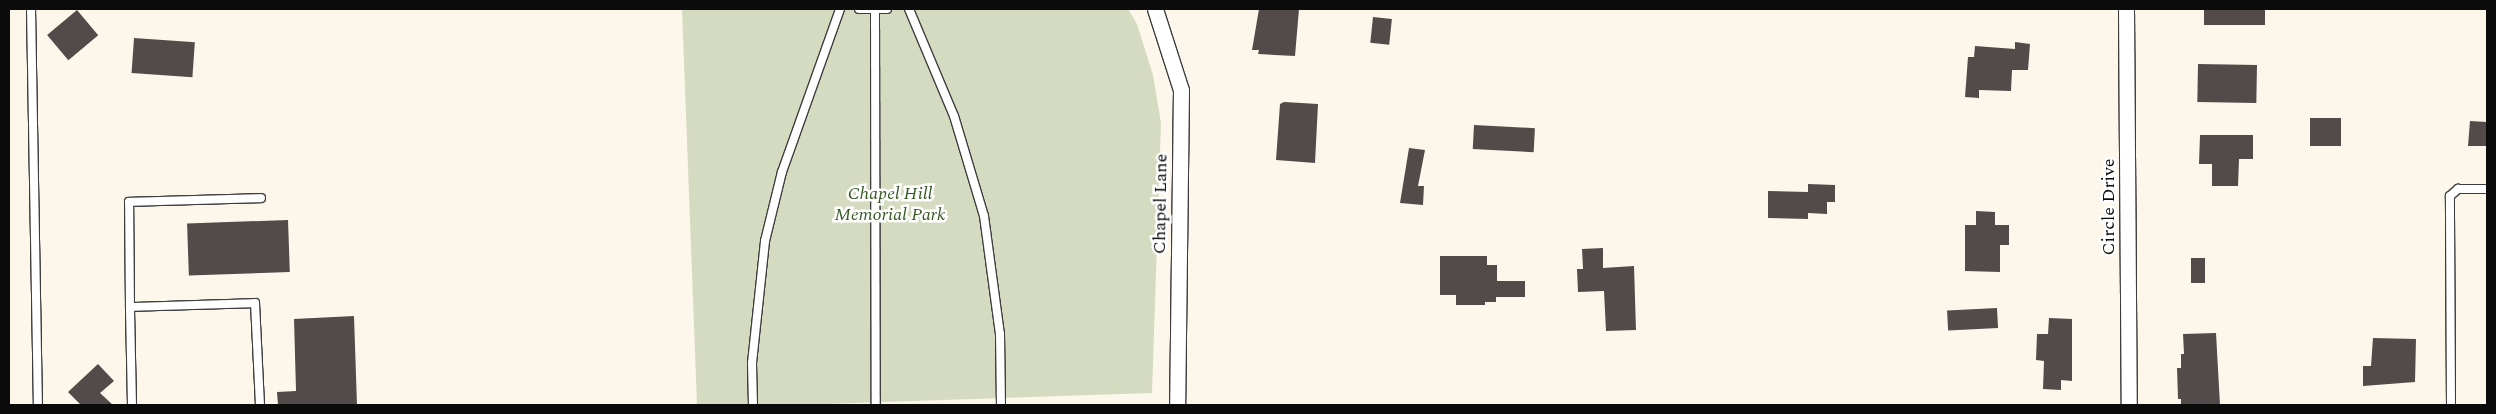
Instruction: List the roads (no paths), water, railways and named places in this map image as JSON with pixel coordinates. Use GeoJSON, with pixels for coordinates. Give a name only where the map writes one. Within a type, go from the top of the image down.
{"type":"FeatureCollection","features":[{"type":"Feature","properties":{"kind":"street","name":"Chapel Lane"},"geometry":{"type":"LineString","coordinates":[[1155,9],[1181,90],[1177,405]]}},
{"type":"Feature","properties":{"kind":"street","name":"Circle Drive"},"geometry":{"type":"LineString","coordinates":[[2126,9],[2129,405]]}},
{"type":"Feature","properties":{"kind":"lane"},"geometry":{"type":"LineString","coordinates":[[31,9],[38,405]]}},
{"type":"Feature","properties":{"kind":"lane"},"geometry":{"type":"LineString","coordinates":[[753,405],[752,363],[765,241],[782,172],[840,9]]}},
{"type":"Feature","properties":{"kind":"lane"},"geometry":{"type":"LineString","coordinates":[[858,9],[875,11],[887,9]]}},
{"type":"Feature","properties":{"kind":"lane"},"geometry":{"type":"LineString","coordinates":[[909,9],[954,116],[984,216],[1000,334],[1002,405]]}},
{"type":"Feature","properties":{"kind":"lane"},"geometry":{"type":"LineString","coordinates":[[875,11],[876,405]]}},
{"type":"Feature","properties":{"kind":"lane"},"geometry":{"type":"LineString","coordinates":[[2450,405],[2450,196],[2458,189],[2487,189]]}},
{"type":"Feature","properties":{"kind":"lane"},"geometry":{"type":"LineString","coordinates":[[132,405],[129,202],[261,198]]}},
{"type":"Feature","properties":{"kind":"lane"},"geometry":{"type":"LineString","coordinates":[[130,307],[255,303],[260,405]]}},
{"type":"Feature","properties":{"kind":"park label","name":"Chapel Hill Memorial Park"},"geometry":{"type":"Point","coordinates":[890,205]}}]}
